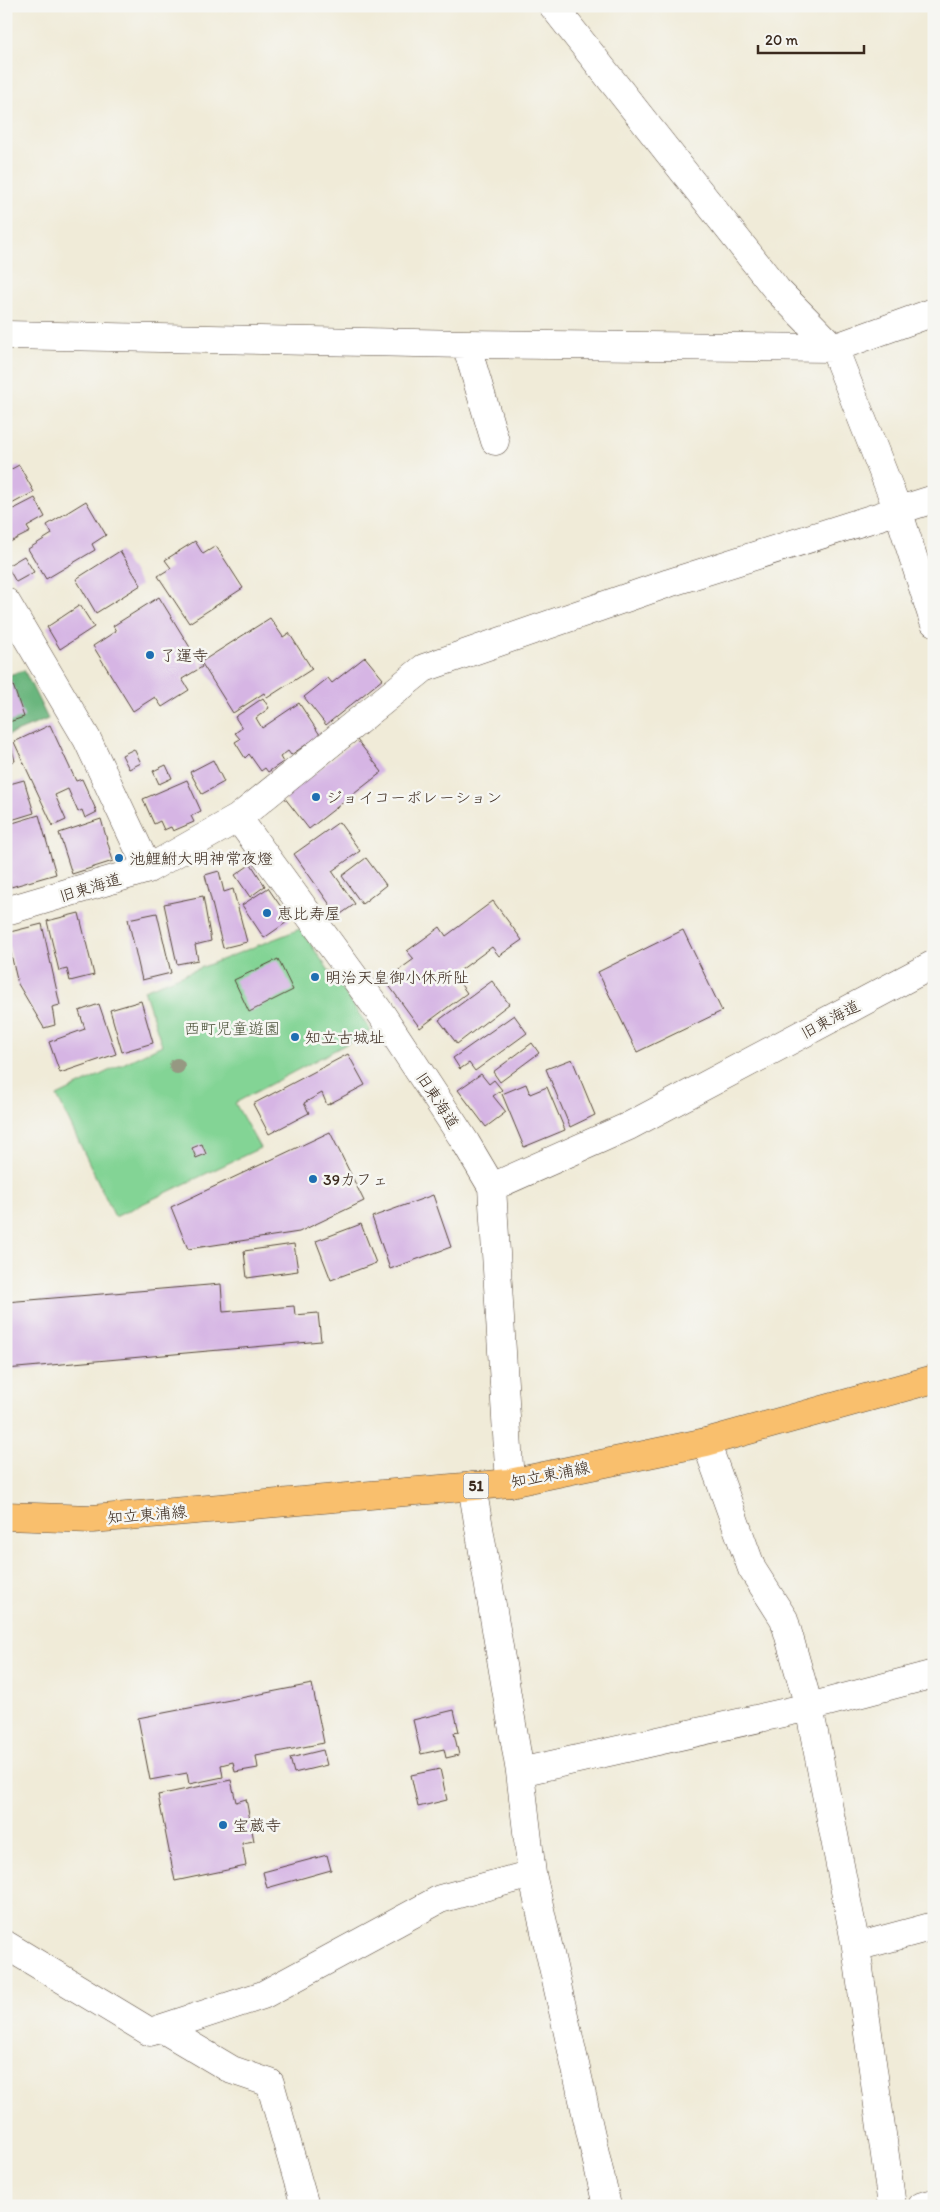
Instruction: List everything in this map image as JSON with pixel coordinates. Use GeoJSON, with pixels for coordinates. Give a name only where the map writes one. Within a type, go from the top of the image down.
{"type":"FeatureCollection","features":[{"type":"Feature","properties":{"kind":"main road","name":"知立東浦線"},"geometry":{"type":"LineString","coordinates":[[6,1516],[92,1519],[510,1483],[706,1442],[934,1379]]}},
{"type":"Feature","properties":{"kind":"street"},"geometry":{"type":"LineString","coordinates":[[553,6],[777,290],[834,348],[898,510],[934,622]]}},
{"type":"Feature","properties":{"kind":"street"},"geometry":{"type":"LineString","coordinates":[[6,335],[466,344],[834,348],[934,312]]}},
{"type":"Feature","properties":{"kind":"street"},"geometry":{"type":"LineString","coordinates":[[466,344],[495,441]]}},
{"type":"Feature","properties":{"kind":"street"},"geometry":{"type":"LineString","coordinates":[[238,818],[424,668],[669,583],[934,499]]}},
{"type":"Feature","properties":{"kind":"street"},"geometry":{"type":"LineString","coordinates":[[6,602],[87,739],[148,869]]}},
{"type":"Feature","properties":{"kind":"street","name":"旧東海道"},"geometry":{"type":"LineString","coordinates":[[6,912],[148,869],[238,818],[382,1015],[492,1186],[629,1126],[934,964]]}},
{"type":"Feature","properties":{"kind":"street"},"geometry":{"type":"LineString","coordinates":[[492,1186],[510,1483]]}},
{"type":"Feature","properties":{"kind":"street"},"geometry":{"type":"LineString","coordinates":[[706,1442],[752,1569],[784,1619],[809,1707],[856,1947],[892,2206]]}},
{"type":"Feature","properties":{"kind":"street"},"geometry":{"type":"LineString","coordinates":[[472,1486],[520,1772],[532,1874],[607,2206]]}},
{"type":"Feature","properties":{"kind":"street"},"geometry":{"type":"LineString","coordinates":[[520,1772],[809,1707],[934,1674]]}},
{"type":"Feature","properties":{"kind":"street"},"geometry":{"type":"LineString","coordinates":[[6,1945],[150,2032],[263,1995],[440,1899],[532,1874]]}},
{"type":"Feature","properties":{"kind":"street"},"geometry":{"type":"LineString","coordinates":[[856,1947],[934,1926]]}},
{"type":"Feature","properties":{"kind":"street"},"geometry":{"type":"LineString","coordinates":[[163,2029],[232,2070],[270,2083],[304,2206]]}},
{"type":"Feature","properties":{"kind":"street"},"geometry":{"type":"LineString","coordinates":[[922,2206],[934,2203]]}},
{"type":"Feature","properties":{"kind":"green space"},"geometry":{"type":"Polygon","coordinates":[[[24,670],[48,719],[6,736],[6,676],[24,670]]]}},
{"type":"Feature","properties":{"kind":"green space","name":"西町児童遊園"},"geometry":{"type":"Polygon","coordinates":[[[300,929],[371,1031],[235,1103],[260,1148],[115,1217],[57,1096],[162,1045],[144,990],[300,929]]]}},
{"type":"Feature","properties":{"kind":"building"},"geometry":{"type":"Polygon","coordinates":[[[19,465],[34,492],[6,507],[6,472],[19,465]]]}},
{"type":"Feature","properties":{"kind":"building"},"geometry":{"type":"Polygon","coordinates":[[[35,498],[45,517],[27,527],[30,532],[6,544],[6,513],[35,498]]]}},
{"type":"Feature","properties":{"kind":"building"},"geometry":{"type":"Polygon","coordinates":[[[86,501],[106,535],[92,544],[95,550],[46,579],[28,549],[52,534],[47,525],[86,501]]]}},
{"type":"Feature","properties":{"kind":"building"},"geometry":{"type":"Polygon","coordinates":[[[195,541],[203,554],[216,546],[243,588],[189,623],[158,576],[171,568],[165,560],[195,541]]]}},
{"type":"Feature","properties":{"kind":"building"},"geometry":{"type":"Polygon","coordinates":[[[120,551],[141,585],[96,613],[76,579],[120,551]]]}},
{"type":"Feature","properties":{"kind":"building"},"geometry":{"type":"Polygon","coordinates":[[[24,556],[34,572],[16,582],[7,566],[24,556]]]}},
{"type":"Feature","properties":{"kind":"building"},"geometry":{"type":"Polygon","coordinates":[[[159,597],[202,667],[182,679],[189,690],[162,707],[155,697],[133,711],[93,646],[116,631],[113,626],[159,597]]]}},
{"type":"Feature","properties":{"kind":"building"},"geometry":{"type":"Polygon","coordinates":[[[80,605],[94,627],[60,649],[47,627],[80,605]]]}},
{"type":"Feature","properties":{"kind":"building"},"geometry":{"type":"Polygon","coordinates":[[[270,618],[283,637],[289,633],[312,669],[267,698],[264,693],[233,713],[201,662],[270,618]]]}},
{"type":"Feature","properties":{"kind":"building"},"geometry":{"type":"Polygon","coordinates":[[[365,657],[383,679],[326,725],[304,697],[328,678],[332,683],[365,657]]]}},
{"type":"Feature","properties":{"kind":"building"},"geometry":{"type":"Polygon","coordinates":[[[12,682],[24,717],[6,723],[6,684],[12,682]]]}},
{"type":"Feature","properties":{"kind":"building"},"geometry":{"type":"Polygon","coordinates":[[[263,698],[269,708],[256,718],[262,728],[299,703],[320,735],[291,755],[288,751],[280,757],[283,762],[268,772],[265,768],[261,771],[249,754],[245,758],[235,742],[240,739],[235,733],[242,728],[235,717],[263,698]]]}},
{"type":"Feature","properties":{"kind":"building"},"geometry":{"type":"Polygon","coordinates":[[[50,725],[76,781],[82,779],[97,812],[85,818],[82,810],[78,812],[68,789],[55,795],[66,820],[53,826],[14,742],[50,725]]]}},
{"type":"Feature","properties":{"kind":"building"},"geometry":{"type":"Polygon","coordinates":[[[357,740],[382,772],[309,829],[284,797],[357,740]]]}},
{"type":"Feature","properties":{"kind":"building"},"geometry":{"type":"Polygon","coordinates":[[[11,745],[15,761],[6,763],[6,746],[11,745]]]}},
{"type":"Feature","properties":{"kind":"building"},"geometry":{"type":"Polygon","coordinates":[[[134,749],[141,763],[129,769],[122,755],[134,749]]]}},
{"type":"Feature","properties":{"kind":"building"},"geometry":{"type":"Polygon","coordinates":[[[213,760],[224,782],[202,794],[190,772],[213,760]]]}},
{"type":"Feature","properties":{"kind":"building"},"geometry":{"type":"Polygon","coordinates":[[[166,765],[172,778],[159,784],[153,771],[166,765]]]}},
{"type":"Feature","properties":{"kind":"building"},"geometry":{"type":"Polygon","coordinates":[[[24,780],[34,813],[8,821],[6,785],[24,780]]]}},
{"type":"Feature","properties":{"kind":"building"},"geometry":{"type":"Polygon","coordinates":[[[187,780],[201,811],[191,816],[194,822],[173,831],[171,827],[164,830],[160,821],[154,824],[143,799],[187,780]]]}},
{"type":"Feature","properties":{"kind":"building"},"geometry":{"type":"Polygon","coordinates":[[[39,815],[56,874],[11,887],[6,871],[6,825],[39,815]]]}},
{"type":"Feature","properties":{"kind":"building"},"geometry":{"type":"Polygon","coordinates":[[[101,819],[113,861],[72,874],[59,833],[101,819]]]}},
{"type":"Feature","properties":{"kind":"building"},"geometry":{"type":"Polygon","coordinates":[[[339,822],[360,851],[332,871],[355,904],[338,916],[294,854],[339,822]]]}},
{"type":"Feature","properties":{"kind":"building"},"geometry":{"type":"Polygon","coordinates":[[[366,858],[386,885],[362,904],[342,876],[366,858]]]}},
{"type":"Feature","properties":{"kind":"building"},"geometry":{"type":"Polygon","coordinates":[[[251,864],[265,886],[250,897],[235,875],[251,864]]]}},
{"type":"Feature","properties":{"kind":"building"},"geometry":{"type":"Polygon","coordinates":[[[219,871],[224,892],[233,889],[247,942],[223,948],[205,875],[219,871]]]}},
{"type":"Feature","properties":{"kind":"building"},"geometry":{"type":"Polygon","coordinates":[[[268,888],[290,920],[264,938],[242,905],[268,888]]]}},
{"type":"Feature","properties":{"kind":"building"},"geometry":{"type":"Polygon","coordinates":[[[203,896],[211,941],[195,945],[198,960],[177,964],[164,904],[203,896]]]}},
{"type":"Feature","properties":{"kind":"building"},"geometry":{"type":"Polygon","coordinates":[[[493,901],[522,940],[499,956],[492,947],[454,975],[467,993],[420,1028],[385,980],[414,959],[407,951],[440,927],[446,936],[493,901]]]}},
{"type":"Feature","properties":{"kind":"building"},"geometry":{"type":"Polygon","coordinates":[[[79,913],[94,975],[70,981],[67,969],[59,971],[47,921],[79,913]]]}},
{"type":"Feature","properties":{"kind":"building"},"geometry":{"type":"Polygon","coordinates":[[[157,913],[171,973],[142,980],[128,919],[157,913]]]}},
{"type":"Feature","properties":{"kind":"building"},"geometry":{"type":"Polygon","coordinates":[[[42,924],[60,1005],[52,1007],[55,1025],[44,1028],[18,984],[6,933],[42,924]]]}},
{"type":"Feature","properties":{"kind":"building"},"geometry":{"type":"Polygon","coordinates":[[[683,930],[722,1011],[637,1052],[598,972],[683,930]]]}},
{"type":"Feature","properties":{"kind":"building"},"geometry":{"type":"Polygon","coordinates":[[[278,959],[293,990],[249,1012],[234,980],[278,959]]]}},
{"type":"Feature","properties":{"kind":"building"},"geometry":{"type":"Polygon","coordinates":[[[492,981],[509,1004],[457,1044],[439,1020],[492,981]]]}},
{"type":"Feature","properties":{"kind":"building"},"geometry":{"type":"Polygon","coordinates":[[[141,1001],[153,1043],[122,1052],[110,1010],[141,1001]]]}},
{"type":"Feature","properties":{"kind":"building"},"geometry":{"type":"Polygon","coordinates":[[[99,1004],[116,1054],[60,1073],[49,1042],[85,1029],[79,1011],[99,1004]]]}},
{"type":"Feature","properties":{"kind":"building"},"geometry":{"type":"Polygon","coordinates":[[[514,1015],[527,1033],[475,1071],[469,1063],[460,1069],[453,1058],[514,1015]]]}},
{"type":"Feature","properties":{"kind":"building"},"geometry":{"type":"Polygon","coordinates":[[[532,1043],[539,1053],[500,1082],[493,1072],[532,1043]]]}},
{"type":"Feature","properties":{"kind":"building"},"geometry":{"type":"Polygon","coordinates":[[[348,1054],[365,1085],[327,1105],[322,1093],[304,1103],[309,1113],[269,1134],[253,1104],[348,1054]]]}},
{"type":"Feature","properties":{"kind":"building"},"geometry":{"type":"Polygon","coordinates":[[[572,1059],[595,1115],[570,1127],[546,1069],[572,1059]]]}},
{"type":"Feature","properties":{"kind":"building"},"geometry":{"type":"Polygon","coordinates":[[[481,1074],[489,1084],[494,1080],[502,1090],[493,1096],[506,1112],[486,1127],[458,1090],[481,1074]]]}},
{"type":"Feature","properties":{"kind":"building"},"geometry":{"type":"Polygon","coordinates":[[[526,1084],[530,1094],[547,1087],[565,1130],[524,1147],[502,1094],[526,1084]]]}},
{"type":"Feature","properties":{"kind":"building"},"geometry":{"type":"Polygon","coordinates":[[[330,1132],[364,1201],[299,1232],[188,1249],[171,1207],[330,1132]]]}},
{"type":"Feature","properties":{"kind":"building"},"geometry":{"type":"Polygon","coordinates":[[[202,1144],[206,1154],[196,1158],[192,1148],[202,1144]]]}},
{"type":"Feature","properties":{"kind":"building"},"geometry":{"type":"Polygon","coordinates":[[[433,1195],[451,1247],[390,1269],[372,1217],[433,1195]]]}},
{"type":"Feature","properties":{"kind":"building"},"geometry":{"type":"Polygon","coordinates":[[[361,1224],[376,1263],[331,1280],[316,1241],[361,1224]]]}},
{"type":"Feature","properties":{"kind":"building"},"geometry":{"type":"Polygon","coordinates":[[[294,1244],[298,1271],[247,1278],[244,1251],[294,1244]]]}},
{"type":"Feature","properties":{"kind":"building"},"geometry":{"type":"Polygon","coordinates":[[[221,1284],[223,1312],[294,1306],[295,1315],[318,1313],[321,1341],[6,1369],[6,1302],[221,1284]]]}},
{"type":"Feature","properties":{"kind":"building"},"geometry":{"type":"Polygon","coordinates":[[[312,1684],[324,1743],[256,1756],[258,1768],[235,1772],[233,1762],[221,1765],[223,1777],[189,1784],[187,1773],[150,1780],[138,1718],[312,1684]]]}},
{"type":"Feature","properties":{"kind":"building"},"geometry":{"type":"Polygon","coordinates":[[[454,1710],[459,1732],[454,1733],[459,1755],[446,1758],[444,1749],[421,1754],[413,1720],[454,1710]]]}},
{"type":"Feature","properties":{"kind":"building"},"geometry":{"type":"Polygon","coordinates":[[[323,1750],[327,1765],[294,1773],[290,1758],[323,1750]]]}},
{"type":"Feature","properties":{"kind":"building"},"geometry":{"type":"Polygon","coordinates":[[[440,1769],[447,1800],[418,1807],[411,1775],[440,1769]]]}},
{"type":"Feature","properties":{"kind":"building"},"geometry":{"type":"Polygon","coordinates":[[[231,1780],[236,1802],[246,1799],[254,1841],[242,1843],[246,1866],[175,1881],[158,1795],[231,1780]]]}},
{"type":"Feature","properties":{"kind":"building"},"geometry":{"type":"Polygon","coordinates":[[[327,1855],[331,1870],[267,1888],[263,1872],[327,1855]]]}},
{"type":"Feature","properties":{"kind":"place","name":"了運寺"},"geometry":{"type":"Point","coordinates":[150,655]}},
{"type":"Feature","properties":{"kind":"place","name":"ジョイコーポレーション"},"geometry":{"type":"Point","coordinates":[316,797]}},
{"type":"Feature","properties":{"kind":"place","name":"池鯉鮒大明神常夜燈"},"geometry":{"type":"Point","coordinates":[119,858]}},
{"type":"Feature","properties":{"kind":"place","name":"恵比寿屋"},"geometry":{"type":"Point","coordinates":[267,913]}},
{"type":"Feature","properties":{"kind":"place","name":"明治天皇御小休所阯"},"geometry":{"type":"Point","coordinates":[315,977]}},
{"type":"Feature","properties":{"kind":"place","name":"知立古城址"},"geometry":{"type":"Point","coordinates":[295,1037]}},
{"type":"Feature","properties":{"kind":"place","name":"39カフェ"},"geometry":{"type":"Point","coordinates":[313,1179]}},
{"type":"Feature","properties":{"kind":"place","name":"宝蔵寺"},"geometry":{"type":"Point","coordinates":[223,1825]}}]}
